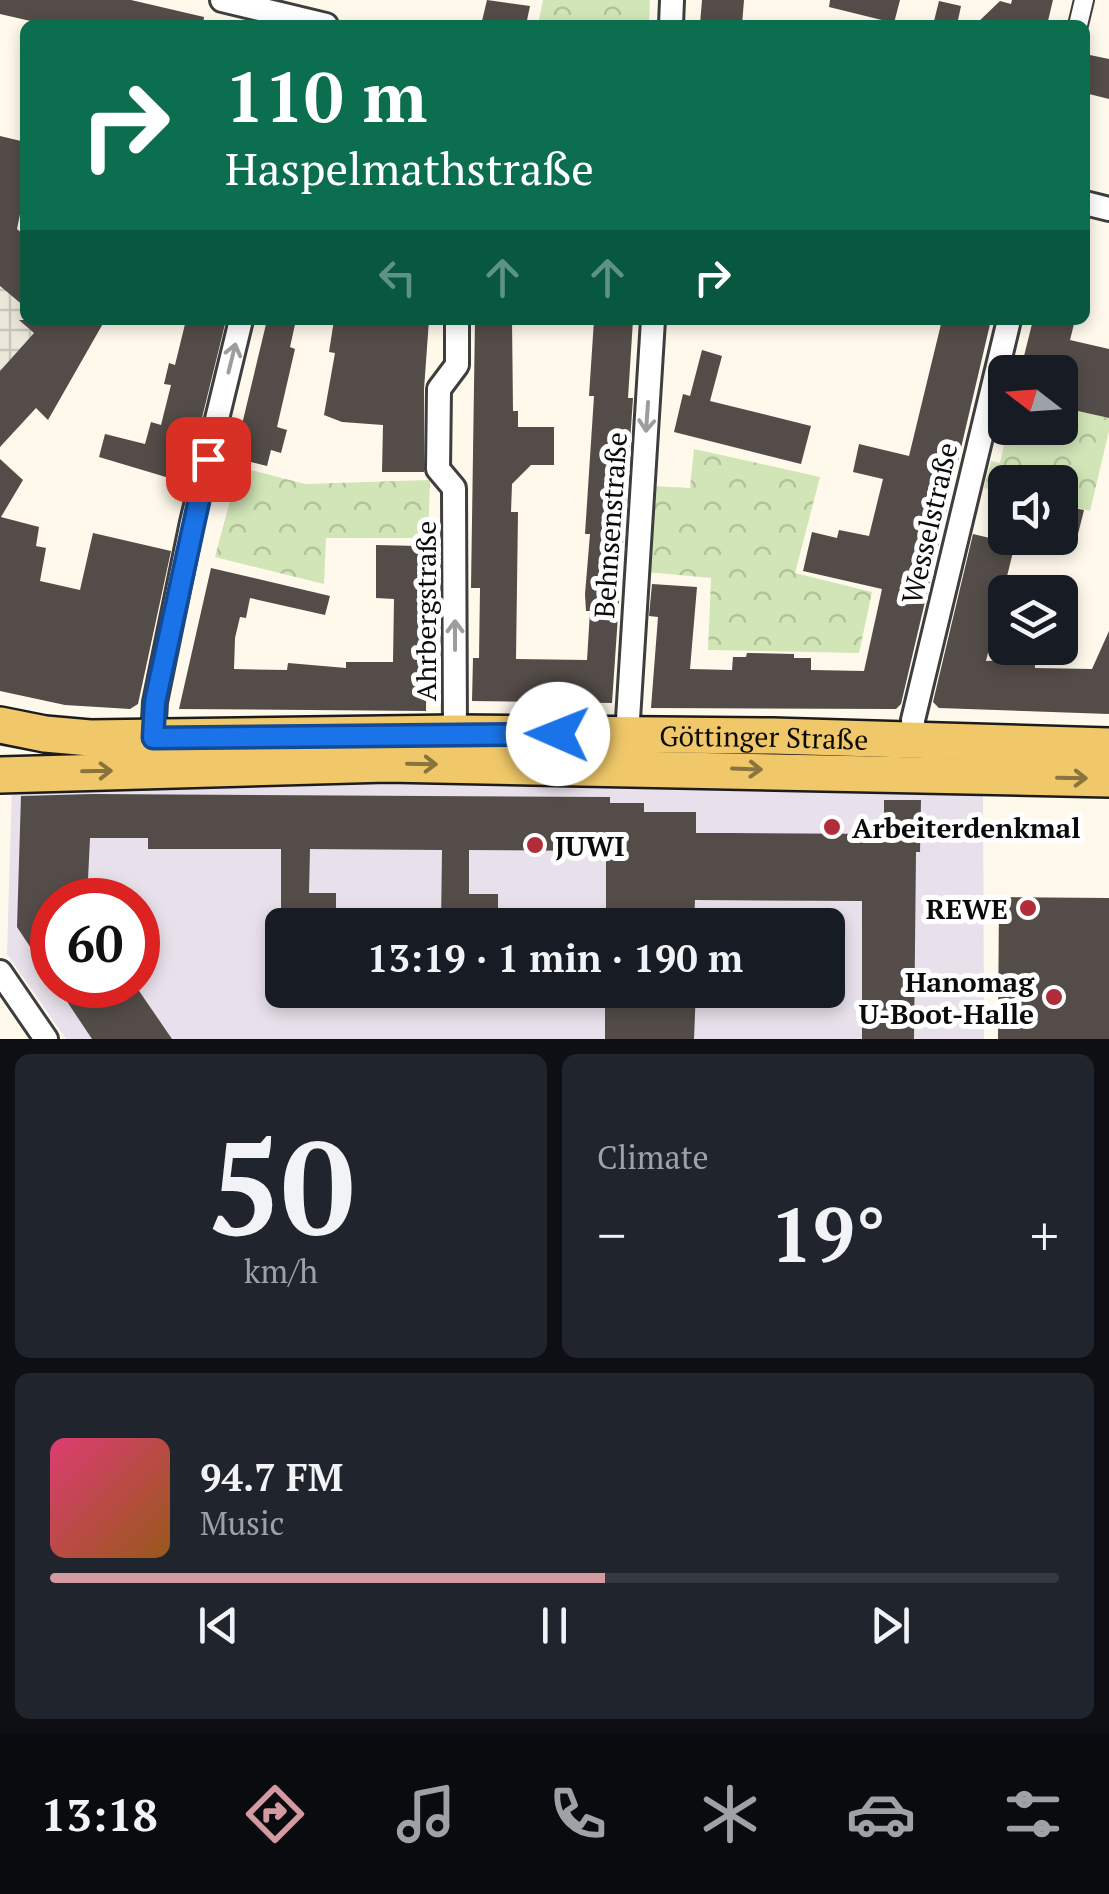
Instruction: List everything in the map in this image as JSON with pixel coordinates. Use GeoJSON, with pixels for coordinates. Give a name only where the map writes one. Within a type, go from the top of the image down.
{"type":"FeatureCollection","features":[{"type":"Feature","properties":{"kind":"main road","name":"Göttinger Straße"},"geometry":{"type":"LineString","coordinates":[[0,725],[45,734],[153,738],[455,733],[1109,746]]}},
{"type":"Feature","properties":{"kind":"main road","name":"Göttinger Straße"},"geometry":{"type":"LineString","coordinates":[[0,775],[387,764],[1109,779]]}},
{"type":"Feature","properties":{"kind":"street"},"geometry":{"type":"LineString","coordinates":[[222,0],[318,18]]}},
{"type":"Feature","properties":{"kind":"street"},"geometry":{"type":"LineString","coordinates":[[153,738],[155,702],[192,522],[241,325]]}},
{"type":"Feature","properties":{"kind":"street","name":"Ahrbergstraße"},"geometry":{"type":"LineString","coordinates":[[455,733],[454,488],[438,469],[439,390],[457,366],[457,325]]}},
{"type":"Feature","properties":{"kind":"street","name":"Behnsenstraße"},"geometry":{"type":"LineString","coordinates":[[627,735],[653,325]]}},
{"type":"Feature","properties":{"kind":"street","name":"Wesselstraße"},"geometry":{"type":"LineString","coordinates":[[914,741],[913,720],[1007,325]]}},
{"type":"Feature","properties":{"kind":"street"},"geometry":{"type":"LineString","coordinates":[[0,972],[46,1039]]}},
{"type":"Feature","properties":{"kind":"shaded area"},"geometry":{"type":"Polygon","coordinates":[[[0,286],[20,303],[20,325],[34,333],[0,371],[0,286]]]}},
{"type":"Feature","properties":{"kind":"shaded area"},"geometry":{"type":"Polygon","coordinates":[[[638,777],[983,782],[984,1039],[66,1039],[44,1008],[160,1008],[160,878],[30,878],[30,987],[7,954],[12,785],[638,777]]]}},
{"type":"Feature","properties":{"kind":"green space"},"geometry":{"type":"Polygon","coordinates":[[[543,0],[650,0],[649,20],[539,20],[543,0]]]}},
{"type":"Feature","properties":{"kind":"green space"},"geometry":{"type":"Polygon","coordinates":[[[1078,411],[1109,418],[1090,511],[1078,508],[1078,465],[990,465],[991,461],[1000,463],[1004,445],[1078,445],[1078,411]]]}},
{"type":"Feature","properties":{"kind":"green space"},"geometry":{"type":"Polygon","coordinates":[[[694,449],[820,477],[795,573],[872,592],[859,653],[708,650],[711,578],[647,572],[652,486],[690,488],[694,449]]]}},
{"type":"Feature","properties":{"kind":"green space"},"geometry":{"type":"Polygon","coordinates":[[[239,467],[305,484],[430,480],[428,538],[326,538],[324,584],[215,557],[239,467]]]}},
{"type":"Feature","properties":{"kind":"building"},"geometry":{"type":"Polygon","coordinates":[[[0,0],[131,0],[204,17],[26,20],[0,14],[0,0]]]}},
{"type":"Feature","properties":{"kind":"building"},"geometry":{"type":"Polygon","coordinates":[[[487,0],[530,6],[527,20],[482,20],[487,0]]]}},
{"type":"Feature","properties":{"kind":"building"},"geometry":{"type":"Polygon","coordinates":[[[702,0],[744,0],[742,20],[700,20],[702,0]]]}},
{"type":"Feature","properties":{"kind":"building"},"geometry":{"type":"Polygon","coordinates":[[[830,0],[900,0],[895,20],[829,7],[830,0]]]}},
{"type":"Feature","properties":{"kind":"building"},"geometry":{"type":"Polygon","coordinates":[[[1012,0],[1053,0],[1048,20],[980,20],[1000,1],[1011,4],[1012,0]]]}},
{"type":"Feature","properties":{"kind":"building"},"geometry":{"type":"Polygon","coordinates":[[[939,1],[961,6],[958,20],[934,20],[939,1]]]}},
{"type":"Feature","properties":{"kind":"building"},"geometry":{"type":"Polygon","coordinates":[[[1090,55],[1109,59],[1109,99],[1090,94],[1090,55]]]}},
{"type":"Feature","properties":{"kind":"building"},"geometry":{"type":"Polygon","coordinates":[[[0,136],[20,141],[20,303],[0,286],[0,136]]]}},
{"type":"Feature","properties":{"kind":"building"},"geometry":{"type":"Polygon","coordinates":[[[25,325],[102,325],[48,420],[36,408],[0,447],[0,371],[34,333],[25,325]]]}},
{"type":"Feature","properties":{"kind":"building"},"geometry":{"type":"Polygon","coordinates":[[[185,325],[225,325],[186,483],[99,457],[105,434],[145,444],[151,422],[161,425],[171,385],[164,384],[169,363],[175,365],[185,325]]]}},
{"type":"Feature","properties":{"kind":"building"},"geometry":{"type":"Polygon","coordinates":[[[266,325],[295,325],[290,347],[295,349],[277,427],[287,430],[281,453],[271,450],[267,466],[234,458],[266,325]]]}},
{"type":"Feature","properties":{"kind":"building"},"geometry":{"type":"Polygon","coordinates":[[[333,325],[429,325],[424,472],[382,472],[383,425],[342,422],[324,415],[335,353],[329,352],[333,325]]]}},
{"type":"Feature","properties":{"kind":"building"},"geometry":{"type":"Polygon","coordinates":[[[475,325],[512,325],[513,411],[518,411],[518,427],[554,427],[554,465],[531,465],[512,484],[511,512],[518,512],[516,659],[587,660],[590,611],[586,611],[585,594],[590,534],[585,534],[594,396],[589,396],[594,325],[633,325],[628,398],[633,398],[612,703],[472,701],[473,658],[479,658],[480,588],[471,588],[475,325]]]}},
{"type":"Feature","properties":{"kind":"building"},"geometry":{"type":"Polygon","coordinates":[[[941,325],[990,325],[901,704],[896,709],[651,708],[658,617],[649,616],[652,584],[697,587],[690,669],[732,670],[733,657],[746,657],[747,653],[811,658],[811,670],[864,671],[882,589],[803,571],[812,532],[837,538],[839,530],[869,536],[883,479],[853,472],[859,444],[909,456],[941,325]]]}},
{"type":"Feature","properties":{"kind":"building"},"geometry":{"type":"Polygon","coordinates":[[[1032,325],[1074,325],[1070,340],[1109,349],[1109,418],[1078,411],[1078,355],[1024,355],[1032,325]]]}},
{"type":"Feature","properties":{"kind":"building"},"geometry":{"type":"Polygon","coordinates":[[[702,350],[722,356],[710,401],[811,426],[801,464],[674,432],[683,394],[690,396],[702,350]]]}},
{"type":"Feature","properties":{"kind":"building"},"geometry":{"type":"Polygon","coordinates":[[[0,459],[23,480],[1,517],[39,527],[36,546],[46,548],[40,581],[80,590],[93,533],[171,551],[138,704],[130,709],[65,705],[0,691],[0,459]]]}},
{"type":"Feature","properties":{"kind":"building"},"geometry":{"type":"Polygon","coordinates":[[[1078,509],[1084,510],[1078,534],[1078,509]]]}},
{"type":"Feature","properties":{"kind":"building"},"geometry":{"type":"Polygon","coordinates":[[[973,534],[988,538],[988,555],[1012,555],[1007,575],[988,575],[988,665],[1092,669],[1109,631],[1109,714],[939,708],[933,702],[973,534]]]}},
{"type":"Feature","properties":{"kind":"building"},"geometry":{"type":"Polygon","coordinates":[[[376,545],[419,546],[421,621],[427,622],[426,711],[179,709],[211,568],[330,596],[325,615],[250,598],[246,618],[240,617],[235,638],[234,669],[287,670],[288,663],[346,668],[346,662],[393,662],[394,599],[376,598],[376,545]]]}},
{"type":"Feature","properties":{"kind":"building"},"geometry":{"type":"Polygon","coordinates":[[[21,796],[610,797],[610,803],[644,803],[644,812],[696,812],[696,833],[884,834],[884,800],[921,800],[920,852],[916,852],[914,1039],[862,1039],[862,901],[695,900],[695,908],[606,908],[606,851],[469,850],[469,894],[498,894],[498,908],[441,908],[442,850],[310,849],[309,893],[336,893],[336,908],[281,908],[281,849],[148,849],[148,838],[90,838],[88,878],[30,878],[30,947],[17,927],[21,796]]]}},
{"type":"Feature","properties":{"kind":"building","name":"Hanomag U-Boot-Halle"},"geometry":{"type":"Polygon","coordinates":[[[999,897],[1109,898],[1109,1039],[998,1039],[999,897]]]}},
{"type":"Feature","properties":{"kind":"building"},"geometry":{"type":"Polygon","coordinates":[[[71,1008],[151,1008],[172,1039],[92,1039],[71,1008]]]}},
{"type":"Feature","properties":{"kind":"building"},"geometry":{"type":"Polygon","coordinates":[[[605,1008],[695,1008],[694,1039],[605,1039],[605,1008]]]}},
{"type":"Feature","properties":{"kind":"place","name":"Arbeiterdenkmal"},"geometry":{"type":"Point","coordinates":[832,827]}},
{"type":"Feature","properties":{"kind":"place","name":"JUWI"},"geometry":{"type":"Point","coordinates":[535,845]}},
{"type":"Feature","properties":{"kind":"place","name":"REWE"},"geometry":{"type":"Point","coordinates":[1028,908]}},
{"type":"Feature","properties":{"kind":"place","name":"Hanomag U-Boot-Halle"},"geometry":{"type":"Point","coordinates":[1054,997]}},
{"type":"Feature","properties":{"kind":"route"},"geometry":{"type":"LineString","coordinates":[[208,459],[155,702],[153,738],[558,734]]}}]}
